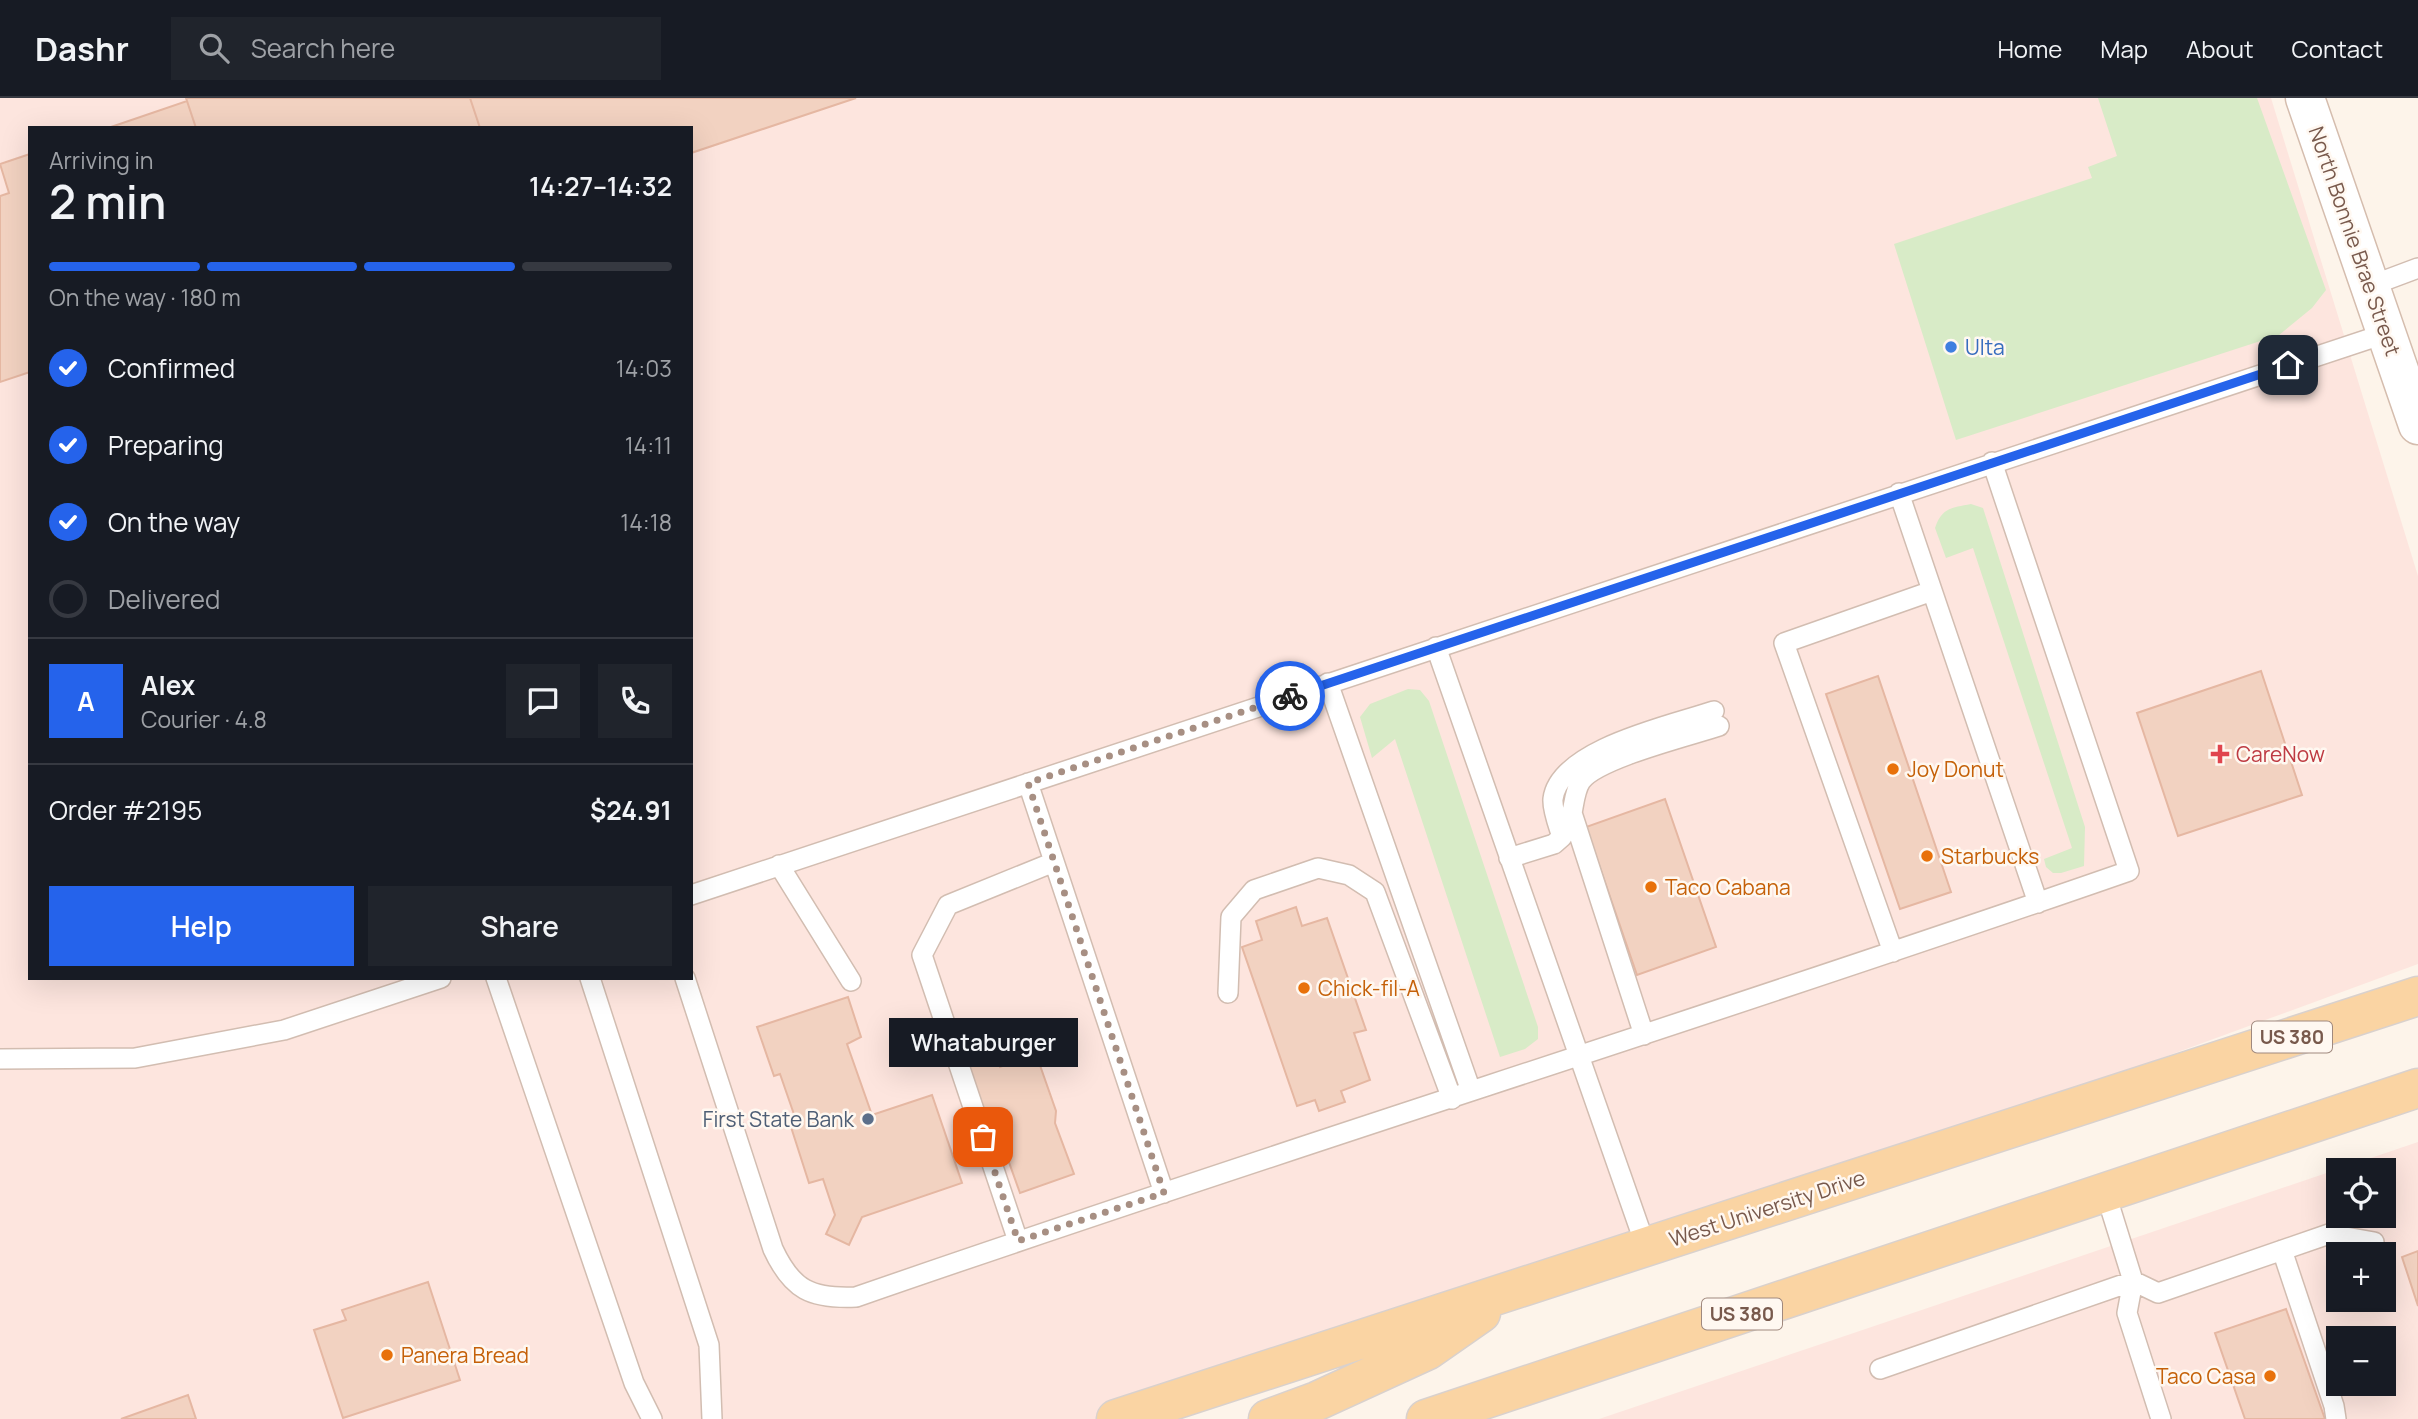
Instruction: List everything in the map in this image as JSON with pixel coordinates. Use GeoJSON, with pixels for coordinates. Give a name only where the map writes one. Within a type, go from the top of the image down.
{"type":"FeatureCollection","features":[{"type":"Feature","properties":{"kind":"main road","name":"North Bonnie Brae Street"},"geometry":{"type":"LineString","coordinates":[[2305,98],[2418,425]]}},
{"type":"Feature","properties":{"kind":"main road","name":"West University Drive"},"geometry":{"type":"LineString","coordinates":[[1116,1419],[2418,996]]}},
{"type":"Feature","properties":{"kind":"main road","name":"US 380"},"geometry":{"type":"LineString","coordinates":[[1426,1419],[2418,1088]]}},
{"type":"Feature","properties":{"kind":"main road"},"geometry":{"type":"LineString","coordinates":[[1268,1419],[1317,1401],[1428,1350],[1514,1290]]}},
{"type":"Feature","properties":{"kind":"lane"},"geometry":{"type":"LineString","coordinates":[[2370,286],[2418,268]]}},
{"type":"Feature","properties":{"kind":"lane"},"geometry":{"type":"LineString","coordinates":[[693,894],[2387,333]]}},
{"type":"Feature","properties":{"kind":"lane"},"geometry":{"type":"LineString","coordinates":[[686,980],[773,1249],[781,1265],[794,1283],[811,1293],[832,1298],[856,1297],[2129,871],[1992,462]]}},
{"type":"Feature","properties":{"kind":"lane"},"geometry":{"type":"LineString","coordinates":[[1899,493],[2038,902]]}},
{"type":"Feature","properties":{"kind":"lane"},"geometry":{"type":"LineString","coordinates":[[1892,952],[1784,643],[1932,591]]}},
{"type":"Feature","properties":{"kind":"lane"},"geometry":{"type":"LineString","coordinates":[[1436,647],[1646,1247]]}},
{"type":"Feature","properties":{"kind":"lane"},"geometry":{"type":"LineString","coordinates":[[1328,683],[1471,1091]]}},
{"type":"Feature","properties":{"kind":"lane"},"geometry":{"type":"LineString","coordinates":[[1509,858],[1554,844],[1562,836],[1553,799],[1564,775],[1583,759],[1607,746],[1716,718],[1608,762],[1581,780],[1576,793],[1572,813],[1644,1035]]}},
{"type":"Feature","properties":{"kind":"lane"},"geometry":{"type":"LineString","coordinates":[[1028,783],[1164,1193]]}},
{"type":"Feature","properties":{"kind":"lane"},"geometry":{"type":"LineString","coordinates":[[1018,1241],[922,956],[948,905],[1054,862]]}},
{"type":"Feature","properties":{"kind":"lane"},"geometry":{"type":"LineString","coordinates":[[779,865],[851,981]]}},
{"type":"Feature","properties":{"kind":"lane"},"geometry":{"type":"LineString","coordinates":[[1228,993],[1231,917],[1254,890],[1318,867],[1349,875],[1375,892],[1452,1099]]}},
{"type":"Feature","properties":{"kind":"lane"},"geometry":{"type":"LineString","coordinates":[[0,1059],[135,1058],[157,1054],[284,1030],[434,980]]}},
{"type":"Feature","properties":{"kind":"lane"},"geometry":{"type":"LineString","coordinates":[[497,980],[634,1383],[652,1419]]}},
{"type":"Feature","properties":{"kind":"lane"},"geometry":{"type":"LineString","coordinates":[[591,980],[709,1345],[712,1419]]}},
{"type":"Feature","properties":{"kind":"lane"},"geometry":{"type":"LineString","coordinates":[[2105,1191],[2133,1280],[2127,1313],[2161,1419]]}},
{"type":"Feature","properties":{"kind":"lane"},"geometry":{"type":"LineString","coordinates":[[1880,1369],[2133,1280],[2158,1293],[2329,1234],[2374,1242]]}},
{"type":"Feature","properties":{"kind":"lane"},"geometry":{"type":"LineString","coordinates":[[2282,1250],[2336,1419]]}},
{"type":"Feature","properties":{"kind":"shaded area"},"geometry":{"type":"Polygon","coordinates":[[[0,98],[2271,98],[2418,576],[2418,964],[1646,1247],[1116,1419],[0,1419],[0,98]]]}},
{"type":"Feature","properties":{"kind":"shaded area"},"geometry":{"type":"Polygon","coordinates":[[[2418,1142],[2418,1419],[1599,1419],[2326,1173],[2326,1228],[2396,1228],[2396,1158],[2371,1158],[2418,1142]]]}},
{"type":"Feature","properties":{"kind":"green space"},"geometry":{"type":"Polygon","coordinates":[[[2098,98],[2257,98],[2326,290],[2312,308],[2279,335],[1956,440],[1894,244],[2092,178],[2088,167],[2117,156],[2098,98]]]}},
{"type":"Feature","properties":{"kind":"green space"},"geometry":{"type":"Polygon","coordinates":[[[1971,504],[1983,508],[2085,827],[2084,866],[2061,873],[2053,873],[2046,867],[2044,859],[2072,848],[1973,548],[1946,558],[1935,528],[1944,512],[1971,504]]]}},
{"type":"Feature","properties":{"kind":"green space"},"geometry":{"type":"Polygon","coordinates":[[[1408,689],[1420,690],[1429,701],[1538,1027],[1538,1039],[1525,1049],[1500,1057],[1395,739],[1372,758],[1360,717],[1370,704],[1408,689]]]}},
{"type":"Feature","properties":{"kind":"building"},"geometry":{"type":"Polygon","coordinates":[[[186,98],[470,98],[479,126],[195,126],[186,98]]]}},
{"type":"Feature","properties":{"kind":"building"},"geometry":{"type":"Polygon","coordinates":[[[470,98],[856,98],[693,152],[693,126],[479,126],[470,98]]]}},
{"type":"Feature","properties":{"kind":"building"},"geometry":{"type":"Polygon","coordinates":[[[187,101],[195,126],[114,126],[187,101]]]}},
{"type":"Feature","properties":{"kind":"building"},"geometry":{"type":"Polygon","coordinates":[[[28,155],[28,373],[0,382],[0,196],[9,193],[0,164],[28,155]]]}},
{"type":"Feature","properties":{"kind":"building","name":"CareNow"},"geometry":{"type":"Polygon","coordinates":[[[2261,671],[2302,795],[2178,836],[2137,713],[2261,671]]]}},
{"type":"Feature","properties":{"kind":"building"},"geometry":{"type":"Polygon","coordinates":[[[1878,676],[1951,892],[1900,909],[1826,694],[1878,676]]]}},
{"type":"Feature","properties":{"kind":"building","name":"Taco Cabana"},"geometry":{"type":"Polygon","coordinates":[[[1665,799],[1716,947],[1637,975],[1586,827],[1665,799]]]}},
{"type":"Feature","properties":{"kind":"building","name":"Chick-fil-A"},"geometry":{"type":"Polygon","coordinates":[[[1296,907],[1302,926],[1327,918],[1366,1030],[1354,1033],[1370,1080],[1341,1091],[1345,1102],[1319,1111],[1315,1100],[1297,1106],[1242,947],[1262,940],[1256,921],[1296,907]]]}},
{"type":"Feature","properties":{"kind":"building","name":"First State Bank"},"geometry":{"type":"Polygon","coordinates":[[[848,997],[861,1037],[847,1044],[872,1115],[932,1095],[962,1183],[862,1217],[849,1245],[826,1234],[835,1215],[823,1179],[809,1183],[791,1127],[797,1123],[780,1074],[774,1076],[757,1027],[848,997]]]}},
{"type":"Feature","properties":{"kind":"building"},"geometry":{"type":"Polygon","coordinates":[[[992,1045],[1000,1067],[1036,1054],[1056,1111],[1055,1123],[1074,1174],[1020,1193],[1001,1140],[995,1143],[964,1055],[992,1045]]]}},
{"type":"Feature","properties":{"kind":"building"},"geometry":{"type":"Polygon","coordinates":[[[2418,1251],[2418,1306],[2402,1257],[2418,1251]]]}},
{"type":"Feature","properties":{"kind":"building","name":"Panera Bread"},"geometry":{"type":"Polygon","coordinates":[[[428,1282],[460,1380],[343,1418],[314,1330],[346,1320],[342,1310],[428,1282]]]}},
{"type":"Feature","properties":{"kind":"building","name":"Taco Casa"},"geometry":{"type":"Polygon","coordinates":[[[2286,1309],[2325,1419],[2245,1419],[2215,1333],[2286,1309]]]}},
{"type":"Feature","properties":{"kind":"building"},"geometry":{"type":"Polygon","coordinates":[[[188,1395],[196,1419],[121,1419],[188,1395]]]}},
{"type":"Feature","properties":{"kind":"way so far"},"geometry":{"type":"LineString","coordinates":[[983,1137],[1018,1241],[1164,1193],[1028,783],[1290,696]]}},
{"type":"Feature","properties":{"kind":"place","name":"Ulta"},"geometry":{"type":"Point","coordinates":[1951,347]}},
{"type":"Feature","properties":{"kind":"place","name":"CareNow"},"geometry":{"type":"Point","coordinates":[2220,754]}},
{"type":"Feature","properties":{"kind":"place","name":"Joy Donut"},"geometry":{"type":"Point","coordinates":[1893,769]}},
{"type":"Feature","properties":{"kind":"place","name":"Starbucks"},"geometry":{"type":"Point","coordinates":[1927,856]}},
{"type":"Feature","properties":{"kind":"place","name":"Taco Cabana"},"geometry":{"type":"Point","coordinates":[1651,887]}},
{"type":"Feature","properties":{"kind":"place","name":"Chick-fil-A"},"geometry":{"type":"Point","coordinates":[1304,988]}},
{"type":"Feature","properties":{"kind":"place","name":"First State Bank"},"geometry":{"type":"Point","coordinates":[868,1119]}},
{"type":"Feature","properties":{"kind":"place","name":"Whataburger"},"geometry":{"type":"Point","coordinates":[983,1137]}},
{"type":"Feature","properties":{"kind":"place","name":"Panera Bread"},"geometry":{"type":"Point","coordinates":[387,1355]}},
{"type":"Feature","properties":{"kind":"place","name":"Taco Casa"},"geometry":{"type":"Point","coordinates":[2270,1376]}},
{"type":"Feature","properties":{"kind":"route"},"geometry":{"type":"LineString","coordinates":[[1290,696],[2288,365]]}}]}
